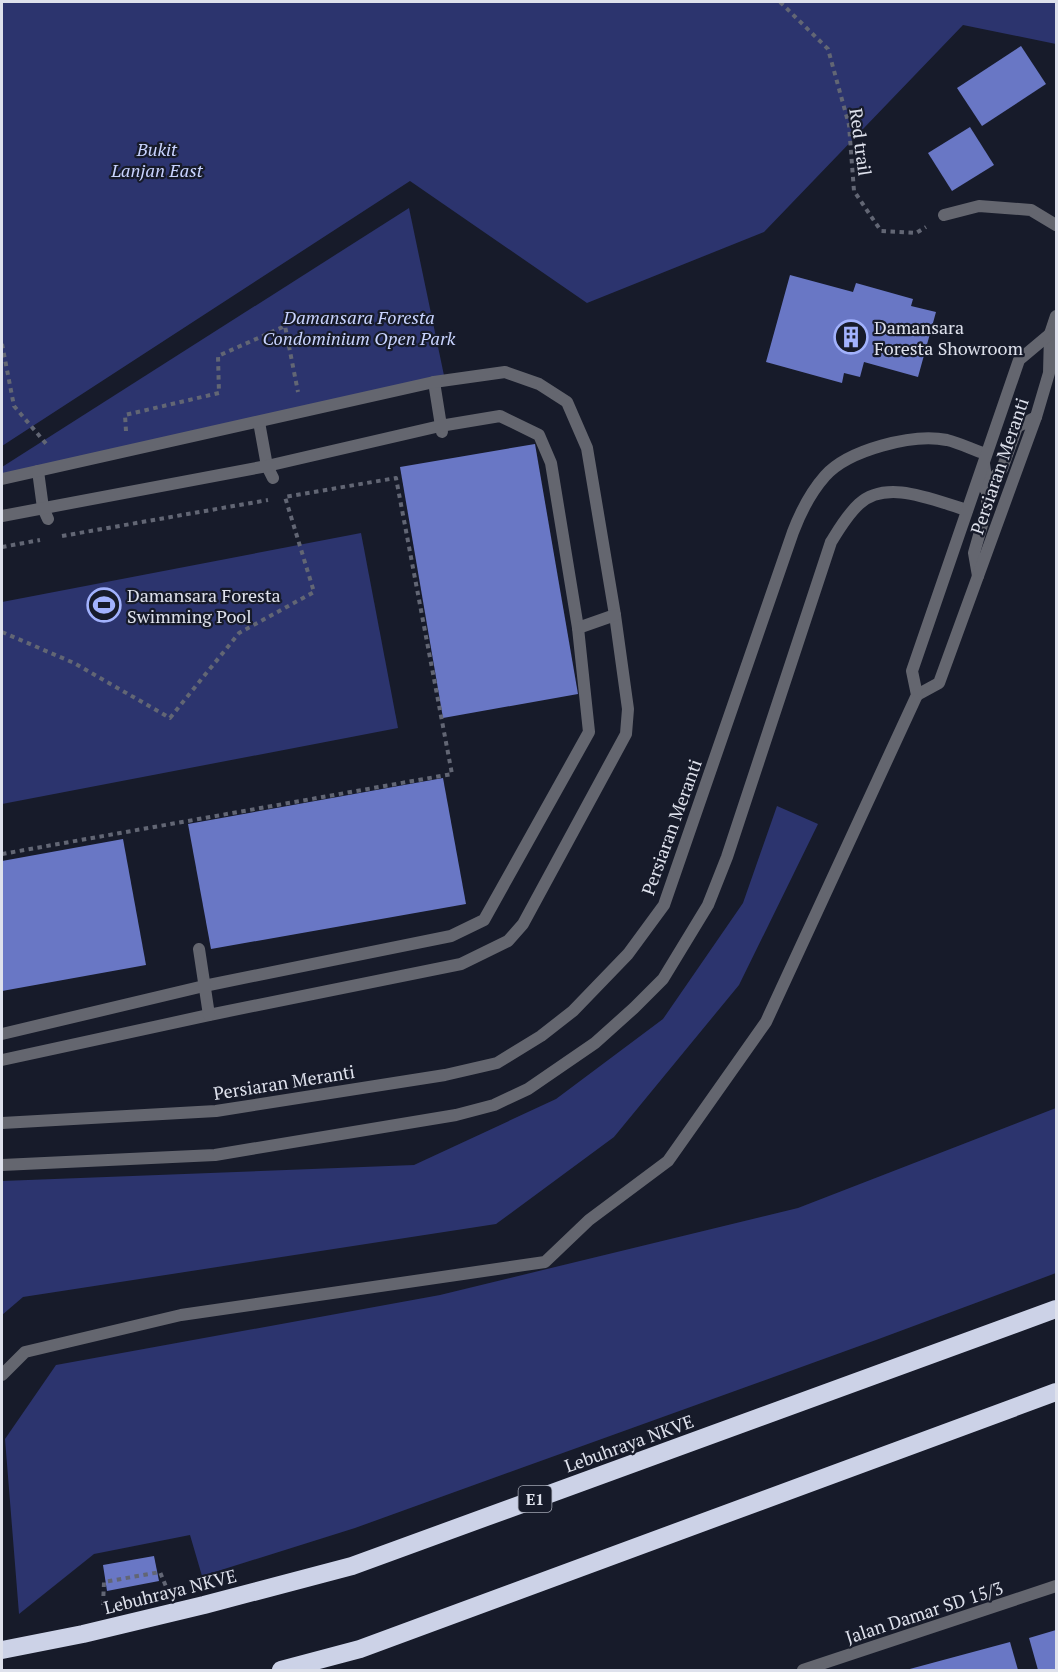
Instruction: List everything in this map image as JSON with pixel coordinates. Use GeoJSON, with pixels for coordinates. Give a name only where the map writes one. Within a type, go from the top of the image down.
{"type":"FeatureCollection","features":[{"type":"Feature","properties":{"kind":"highway","name":"Lebuhraya NKVE"},"geometry":{"type":"LineString","coordinates":[[2,1650],[177,1612],[351,1566],[1056,1309]]}},
{"type":"Feature","properties":{"kind":"highway"},"geometry":{"type":"LineString","coordinates":[[281,1671],[360,1648],[1056,1392]]}},
{"type":"Feature","properties":{"kind":"street"},"geometry":{"type":"LineString","coordinates":[[945,215],[979,206],[1031,210],[1056,225]]}},
{"type":"Feature","properties":{"kind":"street","name":"Persiaran Meranti"},"geometry":{"type":"LineString","coordinates":[[1050,334],[1019,360],[912,670],[917,695],[939,683],[979,578],[1036,417],[1049,373],[1050,334],[1056,316]]}},
{"type":"Feature","properties":{"kind":"street"},"geometry":{"type":"LineString","coordinates":[[2,479],[434,382],[505,372],[538,384],[567,402],[587,448],[628,709],[626,735],[523,924],[508,941],[461,964],[2,1060]]}},
{"type":"Feature","properties":{"kind":"street"},"geometry":{"type":"LineString","coordinates":[[434,382],[441,430]]}},
{"type":"Feature","properties":{"kind":"street"},"geometry":{"type":"LineString","coordinates":[[2,516],[46,514],[500,416],[539,435],[551,463],[578,628],[590,732],[484,920],[451,936],[204,986],[2,1034]]}},
{"type":"Feature","properties":{"kind":"street"},"geometry":{"type":"LineString","coordinates":[[967,510],[971,502],[1002,469],[1017,427],[1036,417]]}},
{"type":"Feature","properties":{"kind":"street"},"geometry":{"type":"LineString","coordinates":[[260,422],[267,466],[273,478]]}},
{"type":"Feature","properties":{"kind":"street","name":"Persiaran Meranti"},"geometry":{"type":"LineString","coordinates":[[2,1123],[216,1111],[445,1075],[497,1063],[541,1036],[573,1011],[628,954],[664,905],[806,500],[826,474],[845,460],[890,444],[915,439],[946,440],[986,454]]}},
{"type":"Feature","properties":{"kind":"street"},"geometry":{"type":"LineString","coordinates":[[979,578],[974,553],[987,507],[984,462],[986,454]]}},
{"type":"Feature","properties":{"kind":"street"},"geometry":{"type":"LineString","coordinates":[[38,471],[46,514]]}},
{"type":"Feature","properties":{"kind":"street","name":"Persiaran Meranti"},"geometry":{"type":"LineString","coordinates":[[2,1165],[215,1155],[456,1115],[494,1105],[528,1089],[595,1043],[663,979],[708,905],[727,857],[831,542],[850,513],[872,495],[891,491],[967,510]]}},
{"type":"Feature","properties":{"kind":"street"},"geometry":{"type":"LineString","coordinates":[[578,628],[615,615]]}},
{"type":"Feature","properties":{"kind":"street"},"geometry":{"type":"LineString","coordinates":[[2,1375],[25,1352],[181,1315],[545,1262],[589,1220],[668,1161],[766,1022],[917,695]]}},
{"type":"Feature","properties":{"kind":"street"},"geometry":{"type":"LineString","coordinates":[[199,949],[209,1015]]}},
{"type":"Feature","properties":{"kind":"street","name":"Jalan Damar SD 15/3"},"geometry":{"type":"LineString","coordinates":[[803,1671],[1056,1586]]}},
{"type":"Feature","properties":{"kind":"path","name":"Red trail"},"geometry":{"type":"LineString","coordinates":[[780,2],[828,49],[849,125],[854,191],[881,231],[916,233],[945,215]]}},
{"type":"Feature","properties":{"kind":"path"},"geometry":{"type":"LineString","coordinates":[[128,450],[124,415],[219,393],[218,356],[285,326],[303,413]]}},
{"type":"Feature","properties":{"kind":"path"},"geometry":{"type":"LineString","coordinates":[[2,344],[14,406],[64,465]]}},
{"type":"Feature","properties":{"kind":"path"},"geometry":{"type":"LineString","coordinates":[[2,854],[452,774],[396,478],[60,537]]}},
{"type":"Feature","properties":{"kind":"path"},"geometry":{"type":"LineString","coordinates":[[2,632],[74,663],[170,718],[239,633],[314,592],[285,497]]}},
{"type":"Feature","properties":{"kind":"path"},"geometry":{"type":"LineString","coordinates":[[2,547],[49,539]]}},
{"type":"Feature","properties":{"kind":"path"},"geometry":{"type":"LineString","coordinates":[[102,1629],[104,1582],[160,1572],[177,1612]]}},
{"type":"Feature","properties":{"kind":"green space","name":"Bukit Lanjan East"},"geometry":{"type":"Polygon","coordinates":[[[2,2],[1056,2],[1056,44],[963,25],[764,232],[587,303],[410,181],[2,446],[2,2]]]}},
{"type":"Feature","properties":{"kind":"green space","name":"Damansara Foresta Condominium Open Park"},"geometry":{"type":"Polygon","coordinates":[[[409,208],[446,385],[2,477],[2,467],[409,208]]]}},
{"type":"Feature","properties":{"kind":"green space"},"geometry":{"type":"Polygon","coordinates":[[[361,533],[398,728],[2,804],[2,602],[361,533]]]}},
{"type":"Feature","properties":{"kind":"green space"},"geometry":{"type":"Polygon","coordinates":[[[777,806],[818,824],[739,985],[614,1137],[496,1224],[23,1297],[2,1315],[2,1181],[414,1165],[556,1099],[663,1019],[743,903],[777,806]]]}},
{"type":"Feature","properties":{"kind":"green space"},"geometry":{"type":"Polygon","coordinates":[[[1056,1108],[1056,1273],[355,1528],[202,1576],[190,1535],[94,1554],[19,1614],[5,1439],[56,1365],[440,1295],[798,1208],[1056,1108]]]}},
{"type":"Feature","properties":{"kind":"building"},"geometry":{"type":"Polygon","coordinates":[[[1021,46],[1046,84],[982,126],[957,88],[1021,46]]]}},
{"type":"Feature","properties":{"kind":"building"},"geometry":{"type":"Polygon","coordinates":[[[970,127],[994,165],[952,191],[928,153],[970,127]]]}},
{"type":"Feature","properties":{"kind":"building","name":"Damansara Foresta Showroom"},"geometry":{"type":"Polygon","coordinates":[[[790,275],[853,292],[856,283],[913,299],[911,306],[936,312],[918,377],[864,362],[860,377],[844,373],[842,383],[766,362],[790,275]]]}},
{"type":"Feature","properties":{"kind":"building"},"geometry":{"type":"Polygon","coordinates":[[[535,444],[578,694],[443,718],[400,467],[535,444]]]}},
{"type":"Feature","properties":{"kind":"building"},"geometry":{"type":"Polygon","coordinates":[[[443,778],[466,904],[211,949],[188,824],[443,778]]]}},
{"type":"Feature","properties":{"kind":"building"},"geometry":{"type":"Polygon","coordinates":[[[123,839],[146,965],[2,991],[2,861],[123,839]]]}},
{"type":"Feature","properties":{"kind":"building"},"geometry":{"type":"Polygon","coordinates":[[[154,1556],[159,1581],[107,1591],[103,1565],[154,1556]]]}},
{"type":"Feature","properties":{"kind":"building"},"geometry":{"type":"Polygon","coordinates":[[[1056,1630],[1056,1670],[1038,1670],[1029,1638],[1056,1630]]]}},
{"type":"Feature","properties":{"kind":"building"},"geometry":{"type":"Polygon","coordinates":[[[1010,1642],[1018,1670],[906,1670],[1010,1642]]]}},
{"type":"Feature","properties":{"kind":"place","name":"Damansara Foresta Showroom"},"geometry":{"type":"Point","coordinates":[851,337]}},
{"type":"Feature","properties":{"kind":"place","name":"Damansara Foresta Swimming Pool"},"geometry":{"type":"Point","coordinates":[104,605]}}]}
